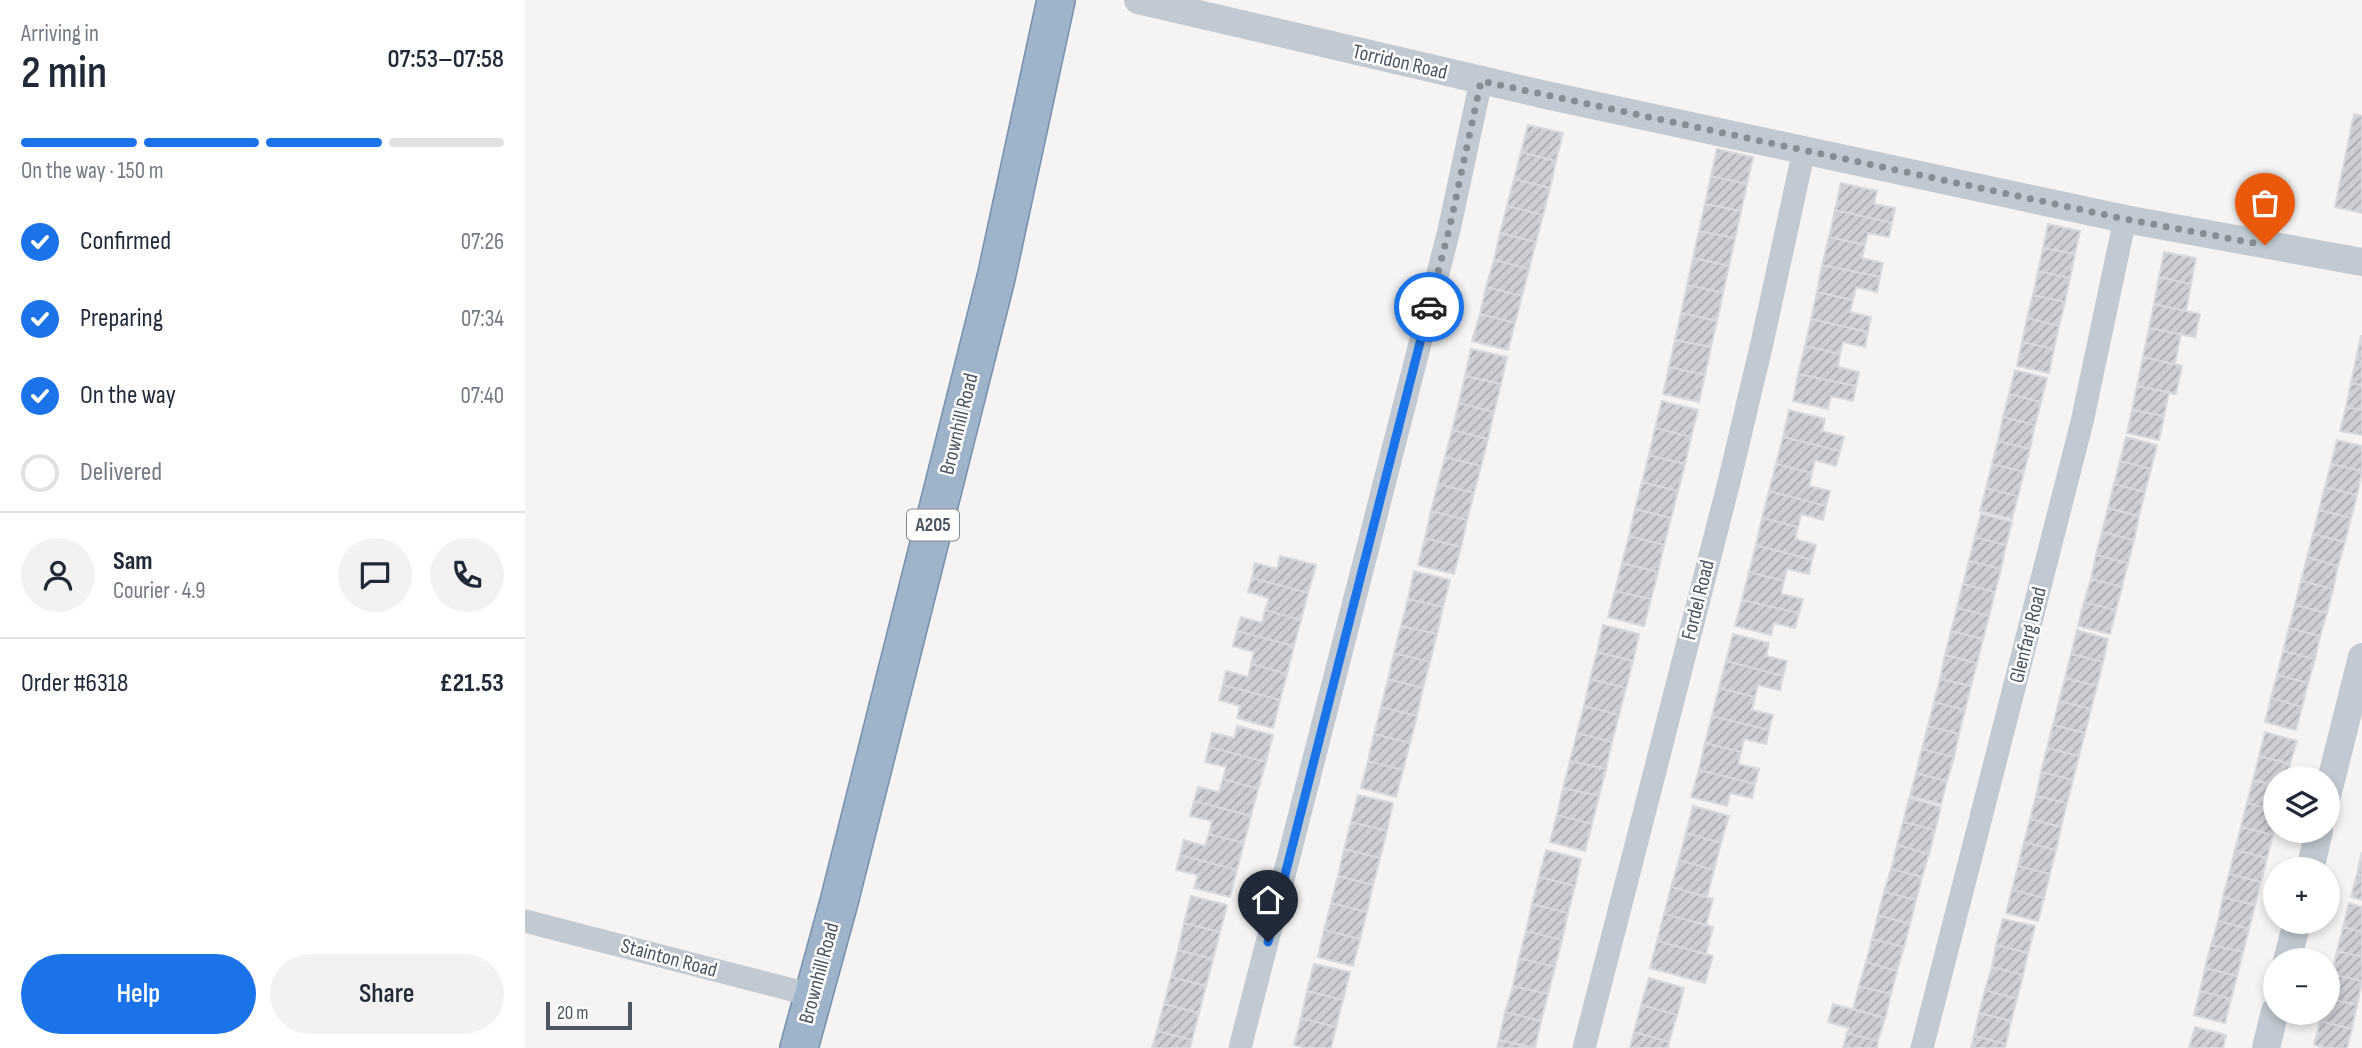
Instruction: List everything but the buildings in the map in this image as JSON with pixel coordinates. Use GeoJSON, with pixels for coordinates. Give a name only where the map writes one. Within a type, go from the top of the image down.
{"type":"FeatureCollection","features":[{"type":"Feature","properties":{"kind":"highway","name":"Brownhill Road"},"geometry":{"type":"LineString","coordinates":[[799,1048],[846,876],[996,278],[1056,0]]}},
{"type":"Feature","properties":{"kind":"street","name":"Torridon Road"},"geometry":{"type":"LineString","coordinates":[[1138,0],[1481,81],[2125,219],[2362,262]]}},
{"type":"Feature","properties":{"kind":"street"},"geometry":{"type":"LineString","coordinates":[[1240,1048],[1446,243],[1481,81]]}},
{"type":"Feature","properties":{"kind":"street","name":"Fordel Road"},"geometry":{"type":"LineString","coordinates":[[1584,1048],[1732,470],[1804,150]]}},
{"type":"Feature","properties":{"kind":"street","name":"Glenfarg Road"},"geometry":{"type":"LineString","coordinates":[[1923,1048],[2082,422],[2125,219]]}},
{"type":"Feature","properties":{"kind":"street"},"geometry":{"type":"LineString","coordinates":[[2335,766],[2362,657]]}},
{"type":"Feature","properties":{"kind":"street","name":"Stainton Road"},"geometry":{"type":"LineString","coordinates":[[525,921],[812,995]]}},
{"type":"Feature","properties":{"kind":"street"},"geometry":{"type":"LineString","coordinates":[[2266,1048],[2272,1025]]}},
{"type":"Feature","properties":{"kind":"way so far"},"geometry":{"type":"LineString","coordinates":[[1429,307],[1449,230],[1481,81],[2125,219],[2265,245]]}},
{"type":"Feature","properties":{"kind":"route"},"geometry":{"type":"LineString","coordinates":[[1268,942],[1429,307]]}}]}
